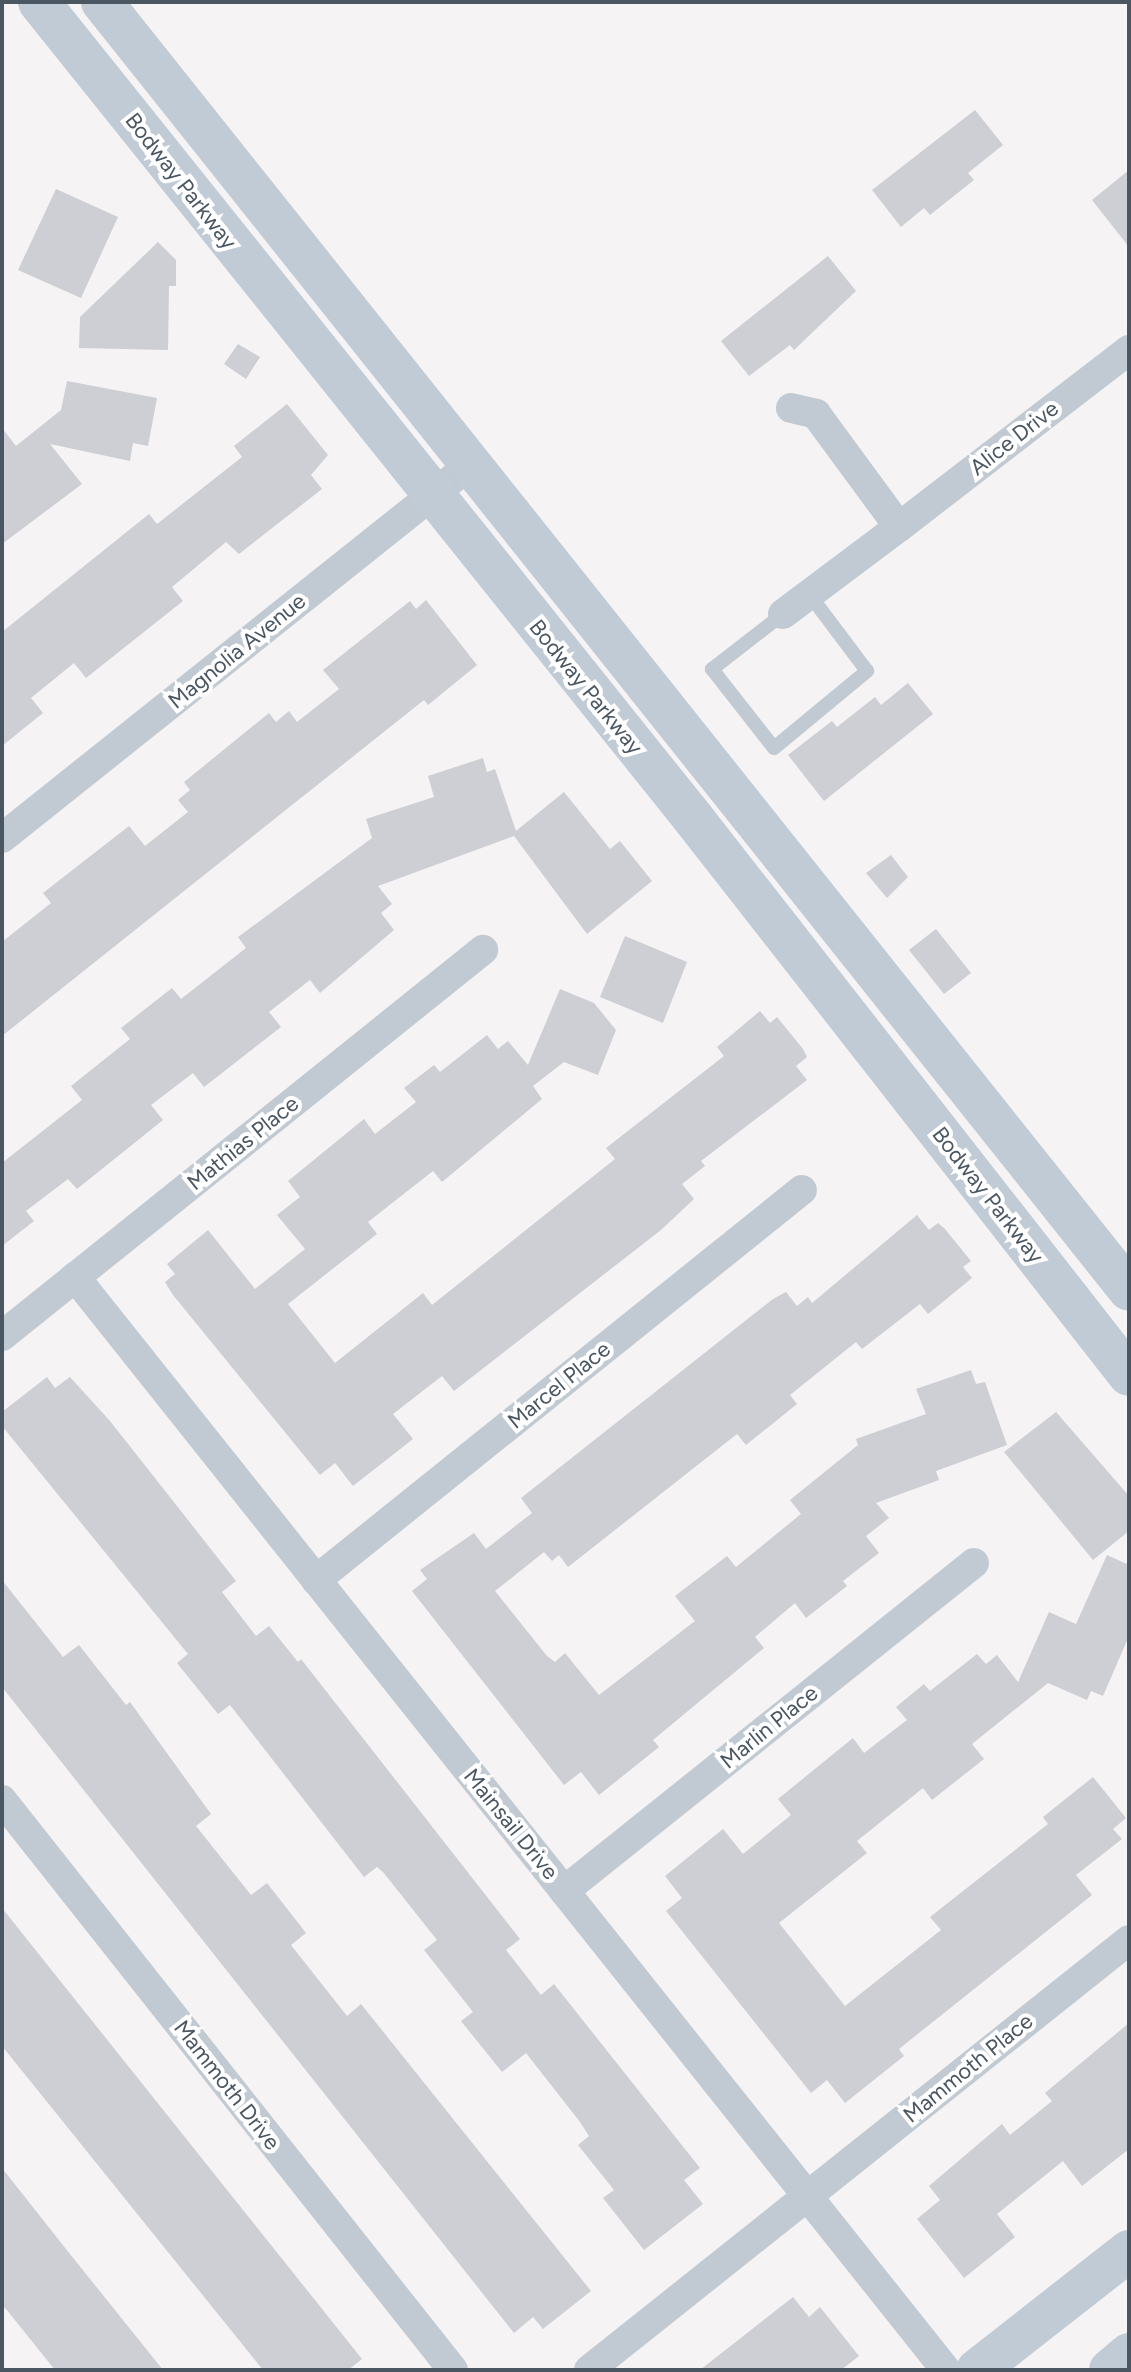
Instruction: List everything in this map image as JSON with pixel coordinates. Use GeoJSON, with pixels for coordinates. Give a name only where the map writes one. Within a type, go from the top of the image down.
{"type":"FeatureCollection","features":[{"type":"Feature","properties":{"kind":"street","name":"Bodway Parkway"},"geometry":{"type":"LineString","coordinates":[[39,2],[431,497],[693,818],[1129,1375]]}},
{"type":"Feature","properties":{"kind":"street"},"geometry":{"type":"LineString","coordinates":[[102,2],[1129,1290]]}},
{"type":"Feature","properties":{"kind":"street","name":"Alice Drive"},"geometry":{"type":"LineString","coordinates":[[783,614],[1129,350]]}},
{"type":"Feature","properties":{"kind":"street"},"geometry":{"type":"LineString","coordinates":[[791,408],[816,414],[899,527]]}},
{"type":"Feature","properties":{"kind":"street","name":"Magnolia Avenue"},"geometry":{"type":"LineString","coordinates":[[2,838],[471,464]]}},
{"type":"Feature","properties":{"kind":"street","name":"Mathias Place"},"geometry":{"type":"LineString","coordinates":[[2,1336],[483,950]]}},
{"type":"Feature","properties":{"kind":"street","name":"Marcel Place"},"geometry":{"type":"LineString","coordinates":[[316,1580],[802,1190]]}},
{"type":"Feature","properties":{"kind":"street","name":"Mainsail Drive"},"geometry":{"type":"LineString","coordinates":[[75,1277],[946,2370]]}},
{"type":"Feature","properties":{"kind":"street","name":"Marlin Place"},"geometry":{"type":"LineString","coordinates":[[564,1891],[974,1563]]}},
{"type":"Feature","properties":{"kind":"street","name":"Mammoth Drive"},"geometry":{"type":"LineString","coordinates":[[2,1800],[453,2370]]}},
{"type":"Feature","properties":{"kind":"street","name":"Mammoth Place"},"geometry":{"type":"LineString","coordinates":[[808,2196],[1129,1940]]}},
{"type":"Feature","properties":{"kind":"street"},"geometry":{"type":"LineString","coordinates":[[589,2370],[808,2196]]}},
{"type":"Feature","properties":{"kind":"street"},"geometry":{"type":"LineString","coordinates":[[977,2370],[1129,2251]]}},
{"type":"Feature","properties":{"kind":"street"},"geometry":{"type":"LineString","coordinates":[[1110,2370],[1129,2354]]}},
{"type":"Feature","properties":{"kind":"lane"},"geometry":{"type":"LineString","coordinates":[[783,614],[712,669],[774,748],[867,671],[809,594]]}},
{"type":"Feature","properties":{"kind":"building"},"geometry":{"type":"Polygon","coordinates":[[[975,110],[1003,145],[968,173],[974,180],[930,215],[924,208],[901,227],[872,190],[975,110]]]}},
{"type":"Feature","properties":{"kind":"building"},"geometry":{"type":"Polygon","coordinates":[[[1129,170],[1129,247],[1092,200],[1129,170]]]}},
{"type":"Feature","properties":{"kind":"building"},"geometry":{"type":"Polygon","coordinates":[[[56,189],[118,217],[81,298],[18,270],[56,189]]]}},
{"type":"Feature","properties":{"kind":"building"},"geometry":{"type":"Polygon","coordinates":[[[158,242],[176,260],[176,286],[169,286],[168,350],[79,348],[80,317],[158,242]]]}},
{"type":"Feature","properties":{"kind":"building"},"geometry":{"type":"Polygon","coordinates":[[[828,256],[856,291],[794,350],[790,345],[749,376],[721,341],[828,256]]]}},
{"type":"Feature","properties":{"kind":"building"},"geometry":{"type":"Polygon","coordinates":[[[238,344],[260,357],[246,379],[224,364],[238,344]]]}},
{"type":"Feature","properties":{"kind":"building"},"geometry":{"type":"Polygon","coordinates":[[[67,381],[157,398],[148,446],[133,443],[130,461],[50,444],[82,484],[2,544],[2,428],[16,446],[61,410],[67,381]]]}},
{"type":"Feature","properties":{"kind":"building"},"geometry":{"type":"Polygon","coordinates":[[[287,404],[328,455],[311,475],[322,489],[239,554],[226,542],[172,587],[183,601],[86,678],[74,663],[31,698],[43,713],[2,746],[2,632],[149,514],[157,524],[242,457],[234,446],[287,404]]]}},
{"type":"Feature","properties":{"kind":"building"},"geometry":{"type":"Polygon","coordinates":[[[426,600],[477,665],[428,705],[424,700],[2,1036],[2,942],[51,903],[43,893],[129,826],[145,846],[188,812],[178,800],[190,790],[184,782],[269,713],[276,722],[289,711],[297,722],[339,689],[323,670],[410,601],[416,609],[426,600]]]}},
{"type":"Feature","properties":{"kind":"building"},"geometry":{"type":"Polygon","coordinates":[[[908,683],[933,714],[824,801],[788,755],[832,721],[837,727],[875,697],[881,705],[908,683]]]}},
{"type":"Feature","properties":{"kind":"building"},"geometry":{"type":"Polygon","coordinates":[[[483,758],[487,772],[495,769],[516,831],[564,792],[610,849],[620,841],[652,881],[587,934],[514,836],[378,886],[392,904],[381,913],[394,930],[320,993],[310,980],[269,1012],[281,1027],[204,1087],[193,1073],[151,1105],[163,1120],[77,1189],[68,1179],[26,1211],[34,1221],[2,1246],[2,1163],[82,1100],[71,1086],[130,1039],[121,1028],[172,988],[181,999],[246,948],[238,937],[372,838],[366,819],[434,797],[428,776],[483,758]]]}},
{"type":"Feature","properties":{"kind":"building"},"geometry":{"type":"Polygon","coordinates":[[[891,855],[908,877],[887,898],[866,873],[891,855]]]}},
{"type":"Feature","properties":{"kind":"building"},"geometry":{"type":"Polygon","coordinates":[[[936,929],[971,973],[944,994],[909,950],[936,929]]]}},
{"type":"Feature","properties":{"kind":"building"},"geometry":{"type":"Polygon","coordinates":[[[625,936],[687,962],[663,1023],[600,997],[625,936]]]}},
{"type":"Feature","properties":{"kind":"building"},"geometry":{"type":"Polygon","coordinates":[[[560,989],[594,1003],[616,1030],[598,1075],[564,1062],[533,1086],[542,1099],[442,1182],[433,1171],[368,1222],[377,1234],[288,1304],[335,1363],[423,1293],[432,1305],[615,1159],[606,1148],[724,1056],[717,1047],[760,1011],[770,1023],[777,1017],[803,1049],[807,1057],[796,1066],[807,1080],[701,1161],[705,1166],[682,1184],[694,1199],[661,1230],[454,1391],[442,1376],[393,1414],[413,1439],[353,1486],[335,1463],[320,1475],[173,1295],[165,1282],[175,1274],[167,1264],[208,1230],[255,1289],[305,1249],[277,1215],[300,1197],[288,1181],[364,1119],[375,1134],[416,1102],[404,1088],[434,1065],[440,1072],[487,1035],[498,1049],[508,1041],[528,1065],[560,989]]]}},
{"type":"Feature","properties":{"kind":"building"},"geometry":{"type":"Polygon","coordinates":[[[917,1215],[929,1230],[938,1223],[945,1229],[971,1261],[963,1267],[972,1278],[928,1314],[920,1304],[862,1349],[856,1342],[790,1395],[797,1404],[746,1445],[737,1434],[568,1567],[559,1555],[552,1561],[544,1552],[495,1591],[547,1656],[555,1662],[565,1653],[599,1695],[695,1621],[675,1596],[727,1556],[736,1567],[801,1514],[790,1500],[858,1445],[856,1439],[926,1414],[916,1389],[971,1370],[976,1384],[985,1382],[1007,1445],[936,1471],[939,1480],[876,1503],[889,1518],[866,1536],[879,1553],[843,1581],[847,1586],[806,1618],[795,1603],[755,1637],[764,1648],[653,1740],[659,1747],[599,1795],[581,1772],[564,1785],[412,1591],[427,1579],[420,1570],[474,1533],[486,1549],[532,1513],[521,1498],[773,1299],[786,1292],[797,1306],[808,1297],[812,1303],[917,1215]]]}},
{"type":"Feature","properties":{"kind":"building"},"geometry":{"type":"Polygon","coordinates":[[[47,1377],[55,1388],[70,1377],[110,1421],[236,1581],[222,1592],[256,1636],[269,1626],[298,1662],[301,1659],[520,1939],[506,1950],[541,1995],[554,1984],[700,2168],[684,2180],[703,2204],[644,2250],[603,2198],[614,2190],[578,2145],[589,2136],[580,2122],[526,2053],[502,2072],[461,2021],[473,2012],[424,1950],[437,1940],[383,1872],[377,1867],[364,1877],[230,1705],[218,1714],[177,1663],[188,1654],[2,1426],[2,1412],[47,1377]]]}},
{"type":"Feature","properties":{"kind":"building"},"geometry":{"type":"Polygon","coordinates":[[[1056,1412],[1129,1496],[1129,1531],[1093,1560],[1004,1452],[1056,1412]]]}},
{"type":"Feature","properties":{"kind":"building"},"geometry":{"type":"Polygon","coordinates":[[[1107,1555],[1129,1565],[1129,1636],[1103,1696],[1091,1691],[1087,1700],[1048,1683],[972,1744],[984,1759],[932,1800],[923,1788],[857,1841],[867,1853],[779,1923],[845,2006],[941,1930],[930,1917],[1048,1824],[1043,1817],[1093,1777],[1126,1818],[1113,1829],[1122,1839],[1076,1875],[1092,1895],[899,2049],[904,2056],[845,2103],[827,2080],[811,2093],[666,1911],[682,1898],[665,1876],[723,1829],[743,1854],[791,1815],[778,1799],[853,1738],[864,1753],[907,1720],[896,1707],[924,1684],[930,1691],[977,1654],[986,1664],[997,1655],[1018,1682],[1049,1612],[1076,1624],[1107,1555]]]}},
{"type":"Feature","properties":{"kind":"building"},"geometry":{"type":"Polygon","coordinates":[[[2,1580],[63,1657],[79,1645],[126,1705],[130,1702],[211,1814],[196,1826],[251,1895],[267,1883],[306,1933],[291,1945],[347,2016],[361,2004],[591,2291],[543,2329],[533,2317],[514,2333],[2,1687],[2,1580]]]}},
{"type":"Feature","properties":{"kind":"building"},"geometry":{"type":"Polygon","coordinates":[[[2,1908],[362,2359],[348,2370],[263,2370],[2,2046],[2,1908]]]}},
{"type":"Feature","properties":{"kind":"building"},"geometry":{"type":"Polygon","coordinates":[[[1129,2023],[1129,2149],[1082,2186],[1063,2161],[997,2214],[1015,2237],[964,2278],[917,2219],[940,2200],[929,2186],[1002,2124],[1010,2135],[1052,2101],[1045,2093],[1129,2023]]]}},
{"type":"Feature","properties":{"kind":"building"},"geometry":{"type":"Polygon","coordinates":[[[2,2168],[163,2370],[55,2370],[2,2304],[2,2168]]]}},
{"type":"Feature","properties":{"kind":"building"},"geometry":{"type":"Polygon","coordinates":[[[793,2297],[809,2317],[820,2307],[859,2356],[841,2370],[700,2370],[793,2297]]]}}]}
